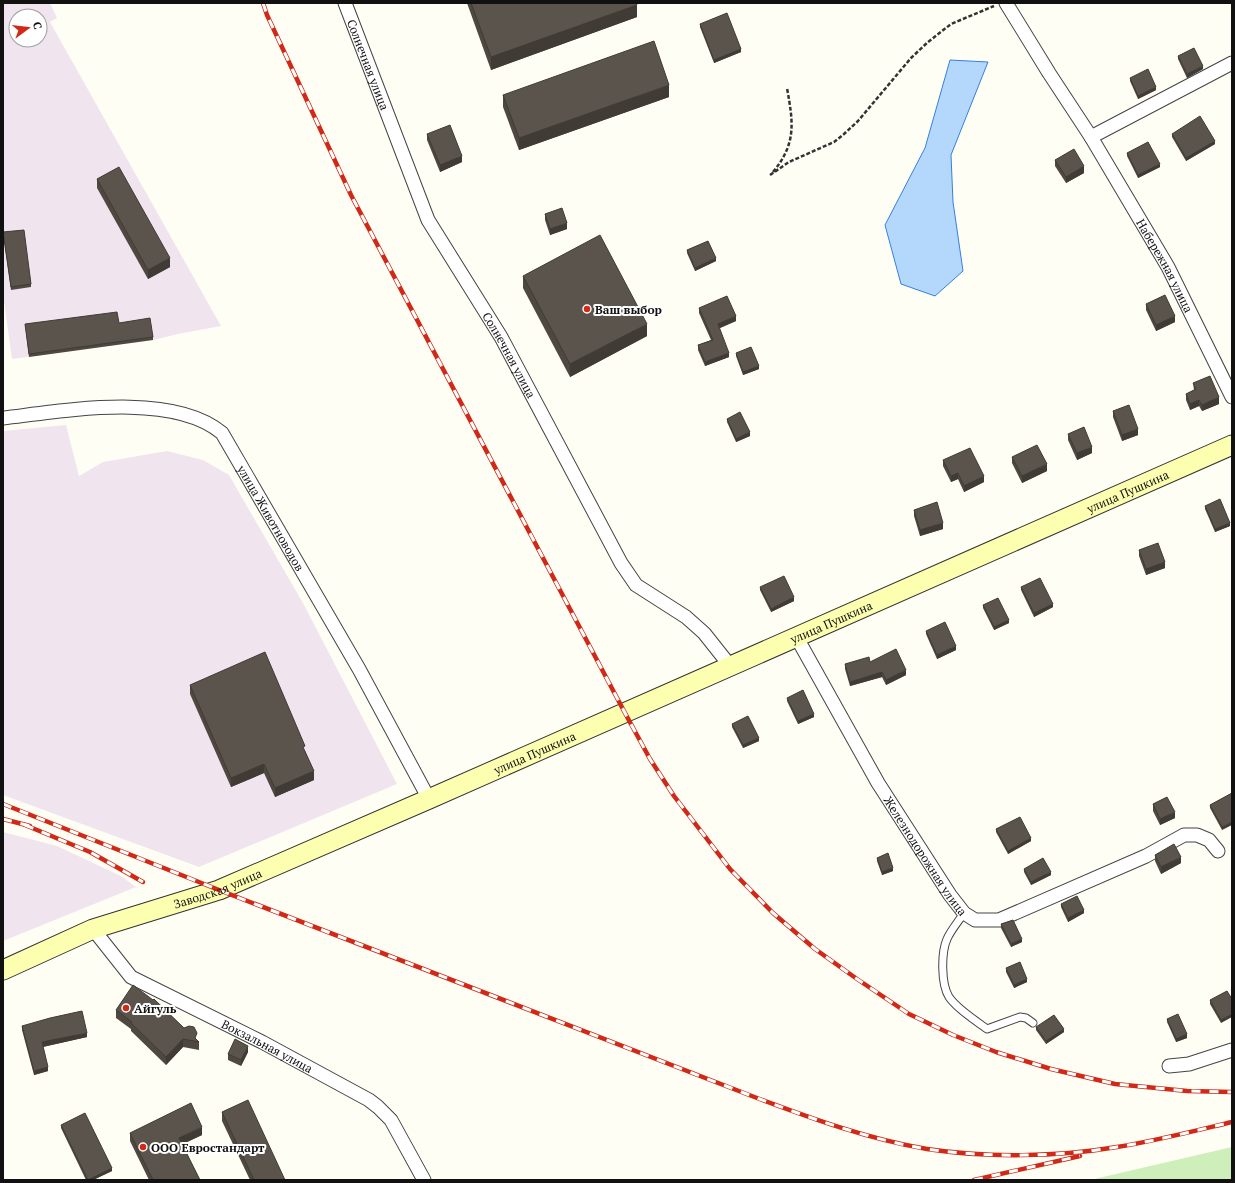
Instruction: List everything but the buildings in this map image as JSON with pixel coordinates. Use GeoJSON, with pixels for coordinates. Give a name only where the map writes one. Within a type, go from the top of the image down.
{"type":"FeatureCollection","features":[{"type":"Feature","properties":{"kind":"main road","name":"улица Пушкина"},"geometry":{"type":"LineString","coordinates":[[429,799],[1232,445]]}},
{"type":"Feature","properties":{"kind":"main road","name":"Заводская улица"},"geometry":{"type":"LineString","coordinates":[[3,970],[93,929],[219,890],[429,799]]}},
{"type":"Feature","properties":{"kind":"street","name":"Солнечная улица"},"geometry":{"type":"LineString","coordinates":[[345,3],[428,220],[502,337],[621,563],[636,585],[686,617],[704,633],[731,667]]}},
{"type":"Feature","properties":{"kind":"street","name":"Набережная улица"},"geometry":{"type":"LineString","coordinates":[[1000,4],[1091,137],[1168,267],[1232,397]]}},
{"type":"Feature","properties":{"kind":"street"},"geometry":{"type":"LineString","coordinates":[[1091,137],[1232,63]]}},
{"type":"Feature","properties":{"kind":"street","name":"улица Животноводов"},"geometry":{"type":"LineString","coordinates":[[3,418],[98,407],[154,408],[205,422],[213,426],[222,434],[359,669],[429,799]]}},
{"type":"Feature","properties":{"kind":"street","name":"Железнодорожная улица"},"geometry":{"type":"LineString","coordinates":[[797,638],[878,783],[950,895],[964,913],[975,920],[999,920],[1146,856],[1184,836],[1197,835],[1209,840],[1218,851]]}},
{"type":"Feature","properties":{"kind":"street","name":"Вокзальная улица"},"geometry":{"type":"LineString","coordinates":[[93,929],[132,977],[262,1042],[369,1100],[387,1115],[396,1128],[424,1180]]}},
{"type":"Feature","properties":{"kind":"street"},"geometry":{"type":"LineString","coordinates":[[1169,1066],[1189,1064],[1232,1050]]}},
{"type":"Feature","properties":{"kind":"lane"},"geometry":{"type":"LineString","coordinates":[[964,913],[946,941],[943,980],[949,997],[962,1010],[987,1028],[1020,1018],[1026,1018],[1033,1023]]}},
{"type":"Feature","properties":{"kind":"path"},"geometry":{"type":"LineString","coordinates":[[787,88],[792,116],[790,138],[785,156],[770,175],[789,162],[834,142],[844,134],[858,121],[911,58],[951,24],[1000,4]]}},
{"type":"Feature","properties":{"kind":"shaded area"},"geometry":{"type":"Polygon","coordinates":[[[3,3],[50,3],[57,18],[50,22],[221,326],[153,340],[12,359],[3,294],[3,3]]]}},
{"type":"Feature","properties":{"kind":"shaded area"},"geometry":{"type":"Polygon","coordinates":[[[66,425],[79,476],[103,462],[167,451],[203,460],[229,475],[303,603],[397,784],[199,867],[3,795],[3,431],[66,425]]]}},
{"type":"Feature","properties":{"kind":"shaded area"},"geometry":{"type":"Polygon","coordinates":[[[3,832],[57,846],[121,876],[136,887],[3,941],[3,832]]]}},
{"type":"Feature","properties":{"kind":"green space"},"geometry":{"type":"Polygon","coordinates":[[[1232,1147],[1232,1180],[1090,1180],[1232,1147]]]}},
{"type":"Feature","properties":{"kind":"water"},"geometry":{"type":"Polygon","coordinates":[[[950,60],[988,62],[951,155],[953,202],[963,271],[935,296],[901,284],[885,225],[925,148],[950,60]]]}},
{"type":"Feature","properties":{"kind":"railway"},"geometry":{"type":"LineString","coordinates":[[263,3],[267,15],[351,195],[625,713],[650,759],[674,796],[730,869],[773,913],[815,949],[909,1014],[953,1035],[996,1052],[1051,1069],[1115,1084],[1187,1091],[1232,1092]]}},
{"type":"Feature","properties":{"kind":"railway"},"geometry":{"type":"LineString","coordinates":[[3,804],[219,890],[757,1098],[820,1121],[883,1140],[927,1149],[973,1154],[1022,1155],[1071,1153],[1131,1145],[1232,1122]]}},
{"type":"Feature","properties":{"kind":"railway"},"geometry":{"type":"LineString","coordinates":[[3,819],[30,826]]}},
{"type":"Feature","properties":{"kind":"railway"},"geometry":{"type":"LineString","coordinates":[[25,825],[90,852],[143,882]]}},
{"type":"Feature","properties":{"kind":"railway"},"geometry":{"type":"LineString","coordinates":[[974,1180],[1080,1156]]}},
{"type":"Feature","properties":{"kind":"place","name":"Ваш выбор"},"geometry":{"type":"Point","coordinates":[587,309]}},
{"type":"Feature","properties":{"kind":"place","name":"Айгуль"},"geometry":{"type":"Point","coordinates":[126,1008]}},
{"type":"Feature","properties":{"kind":"place","name":"ООО Евростандарт"},"geometry":{"type":"Point","coordinates":[143,1147]}}]}
